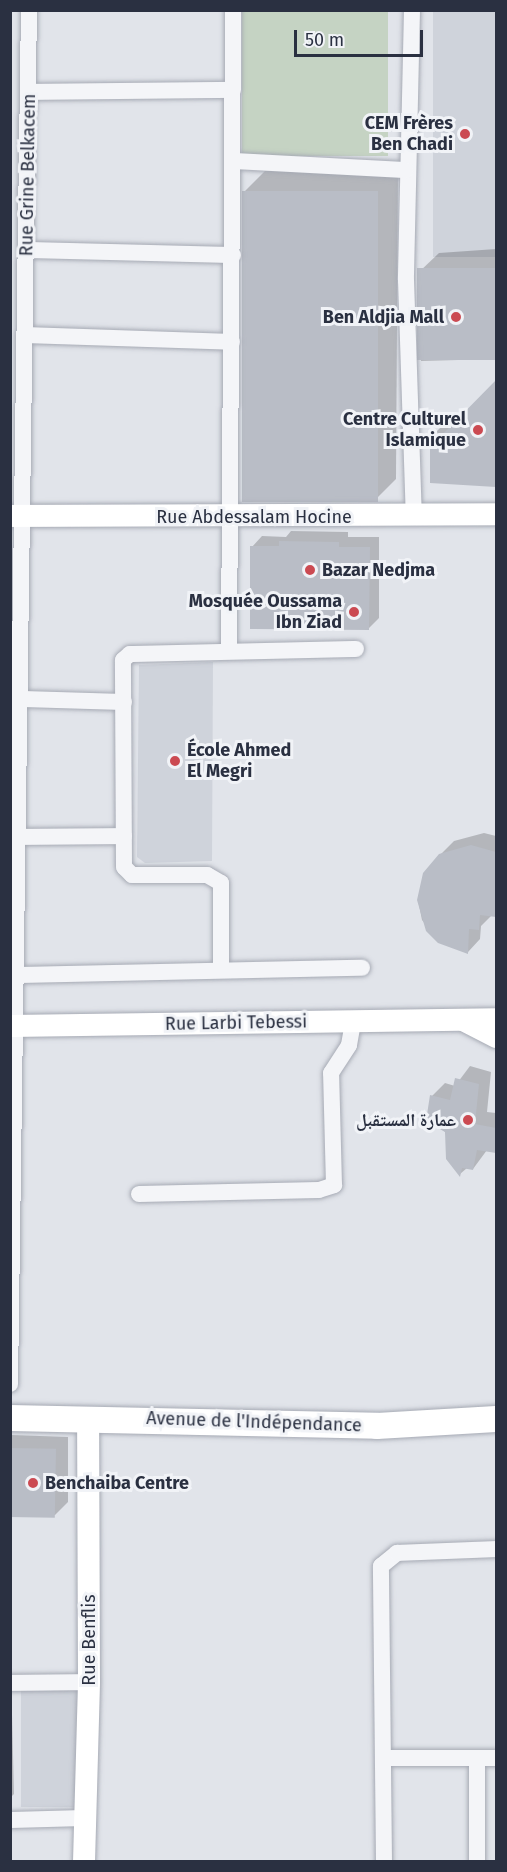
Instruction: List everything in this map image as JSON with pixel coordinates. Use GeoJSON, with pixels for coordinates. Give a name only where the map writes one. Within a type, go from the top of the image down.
{"type":"FeatureCollection","features":[{"type":"Feature","properties":{"kind":"main road","name":"Avenue de l'Indépendance"},"geometry":{"type":"LineString","coordinates":[[10,1418],[377,1426],[496,1419]]}},
{"type":"Feature","properties":{"kind":"street","name":"Rue Grine Belkacem"},"geometry":{"type":"LineString","coordinates":[[10,1384],[13,1026],[23,699],[18,517],[27,250],[29,10]]}},
{"type":"Feature","properties":{"kind":"street"},"geometry":{"type":"LineString","coordinates":[[229,650],[234,255],[233,10]]}},
{"type":"Feature","properties":{"kind":"street"},"geometry":{"type":"LineString","coordinates":[[411,10],[405,170],[414,516]]}},
{"type":"Feature","properties":{"kind":"street"},"geometry":{"type":"LineString","coordinates":[[30,92],[233,90]]}},
{"type":"Feature","properties":{"kind":"street"},"geometry":{"type":"LineString","coordinates":[[233,162],[405,170]]}},
{"type":"Feature","properties":{"kind":"street"},"geometry":{"type":"LineString","coordinates":[[27,250],[234,255]]}},
{"type":"Feature","properties":{"kind":"street"},"geometry":{"type":"LineString","coordinates":[[25,335],[232,342]]}},
{"type":"Feature","properties":{"kind":"street","name":"Rue Abdessalam Hocine"},"geometry":{"type":"LineString","coordinates":[[18,517],[496,514]]}},
{"type":"Feature","properties":{"kind":"street"},"geometry":{"type":"LineString","coordinates":[[221,970],[221,883],[207,875],[130,874],[124,867],[123,664],[127,655],[229,650],[357,649]]}},
{"type":"Feature","properties":{"kind":"street"},"geometry":{"type":"LineString","coordinates":[[23,699],[124,702]]}},
{"type":"Feature","properties":{"kind":"street"},"geometry":{"type":"LineString","coordinates":[[19,837],[124,836]]}},
{"type":"Feature","properties":{"kind":"street"},"geometry":{"type":"LineString","coordinates":[[16,975],[363,968]]}},
{"type":"Feature","properties":{"kind":"street","name":"Rue Larbi Tebessi"},"geometry":{"type":"LineString","coordinates":[[461,1019],[496,1037]]}},
{"type":"Feature","properties":{"kind":"street","name":"Rue Larbi Tebessi"},"geometry":{"type":"LineString","coordinates":[[13,1026],[496,1019]]}},
{"type":"Feature","properties":{"kind":"street"},"geometry":{"type":"LineString","coordinates":[[139,1194],[319,1190],[334,1185],[331,1073],[349,1045],[353,1022]]}},
{"type":"Feature","properties":{"kind":"street","name":"Rue Benflis"},"geometry":{"type":"LineString","coordinates":[[84,1862],[89,1682],[88,1418]]}},
{"type":"Feature","properties":{"kind":"street"},"geometry":{"type":"LineString","coordinates":[[384,1862],[381,1566],[397,1553],[496,1549]]}},
{"type":"Feature","properties":{"kind":"street"},"geometry":{"type":"LineString","coordinates":[[10,1683],[89,1682]]}},
{"type":"Feature","properties":{"kind":"street"},"geometry":{"type":"LineString","coordinates":[[383,1758],[496,1758]]}},
{"type":"Feature","properties":{"kind":"street"},"geometry":{"type":"LineString","coordinates":[[477,1759],[477,1862]]}},
{"type":"Feature","properties":{"kind":"street"},"geometry":{"type":"LineString","coordinates":[[10,1820],[85,1818]]}},
{"type":"Feature","properties":{"kind":"shaded area","name":"CEM Frères Ben Chadi"},"geometry":{"type":"Polygon","coordinates":[[[433,11],[496,11],[496,257],[433,257],[433,11]]]}},
{"type":"Feature","properties":{"kind":"shaded area","name":"École Ahmed El Megri"},"geometry":{"type":"Polygon","coordinates":[[[213,662],[212,861],[145,863],[137,857],[139,665],[213,662]]]}},
{"type":"Feature","properties":{"kind":"shaded area"},"geometry":{"type":"Polygon","coordinates":[[[21,1681],[90,1681],[90,1807],[21,1807],[21,1681]]]}},
{"type":"Feature","properties":{"kind":"green space"},"geometry":{"type":"Polygon","coordinates":[[[242,11],[388,11],[388,156],[242,156],[242,11]]]}},
{"type":"Feature","properties":{"kind":"building"},"geometry":{"type":"Polygon","coordinates":[[[242,191],[378,191],[378,502],[242,502],[242,191]]]}},
{"type":"Feature","properties":{"kind":"building","name":"Ben Aldjia Mall"},"geometry":{"type":"Polygon","coordinates":[[[417,268],[496,268],[496,360],[417,360],[417,268]]]}},
{"type":"Feature","properties":{"kind":"building","name":"Centre Culturel Islamique"},"geometry":{"type":"Polygon","coordinates":[[[496,380],[496,487],[430,483],[430,436],[440,437],[496,380]]]}},
{"type":"Feature","properties":{"kind":"building","name":"Bazar Nedjma"},"geometry":{"type":"Polygon","coordinates":[[[279,541],[339,542],[339,547],[370,547],[369,630],[250,629],[250,546],[279,546],[279,541]]]}},
{"type":"Feature","properties":{"kind":"building"},"geometry":{"type":"Polygon","coordinates":[[[471,845],[496,852],[496,917],[480,915],[479,930],[469,929],[468,954],[438,943],[426,931],[417,900],[423,873],[439,854],[471,845]]]}},
{"type":"Feature","properties":{"kind":"building"},"geometry":{"type":"Polygon","coordinates":[[[455,1078],[479,1084],[475,1124],[496,1128],[496,1153],[477,1150],[473,1170],[462,1168],[460,1177],[446,1159],[445,1132],[426,1121],[430,1095],[450,1100],[455,1078]]]}},
{"type":"Feature","properties":{"kind":"building","name":"Benchaiba Centre"},"geometry":{"type":"Polygon","coordinates":[[[10,1448],[56,1449],[55,1518],[10,1517],[10,1448]]]}},
{"type":"Feature","properties":{"kind":"place","name":"CEM Frères Ben Chadi"},"geometry":{"type":"Point","coordinates":[465,134]}},
{"type":"Feature","properties":{"kind":"place","name":"Ben Aldjia Mall"},"geometry":{"type":"Point","coordinates":[456,317]}},
{"type":"Feature","properties":{"kind":"place","name":"Centre Culturel Islamique"},"geometry":{"type":"Point","coordinates":[478,430]}},
{"type":"Feature","properties":{"kind":"place","name":"Bazar Nedjma"},"geometry":{"type":"Point","coordinates":[310,570]}},
{"type":"Feature","properties":{"kind":"place","name":"Mosquée Oussama Ibn Ziad"},"geometry":{"type":"Point","coordinates":[354,612]}},
{"type":"Feature","properties":{"kind":"place","name":"École Ahmed El Megri"},"geometry":{"type":"Point","coordinates":[175,761]}},
{"type":"Feature","properties":{"kind":"place","name":"عمارة المستقبل"},"geometry":{"type":"Point","coordinates":[468,1120]}},
{"type":"Feature","properties":{"kind":"place","name":"Benchaiba Centre"},"geometry":{"type":"Point","coordinates":[33,1483]}}]}
